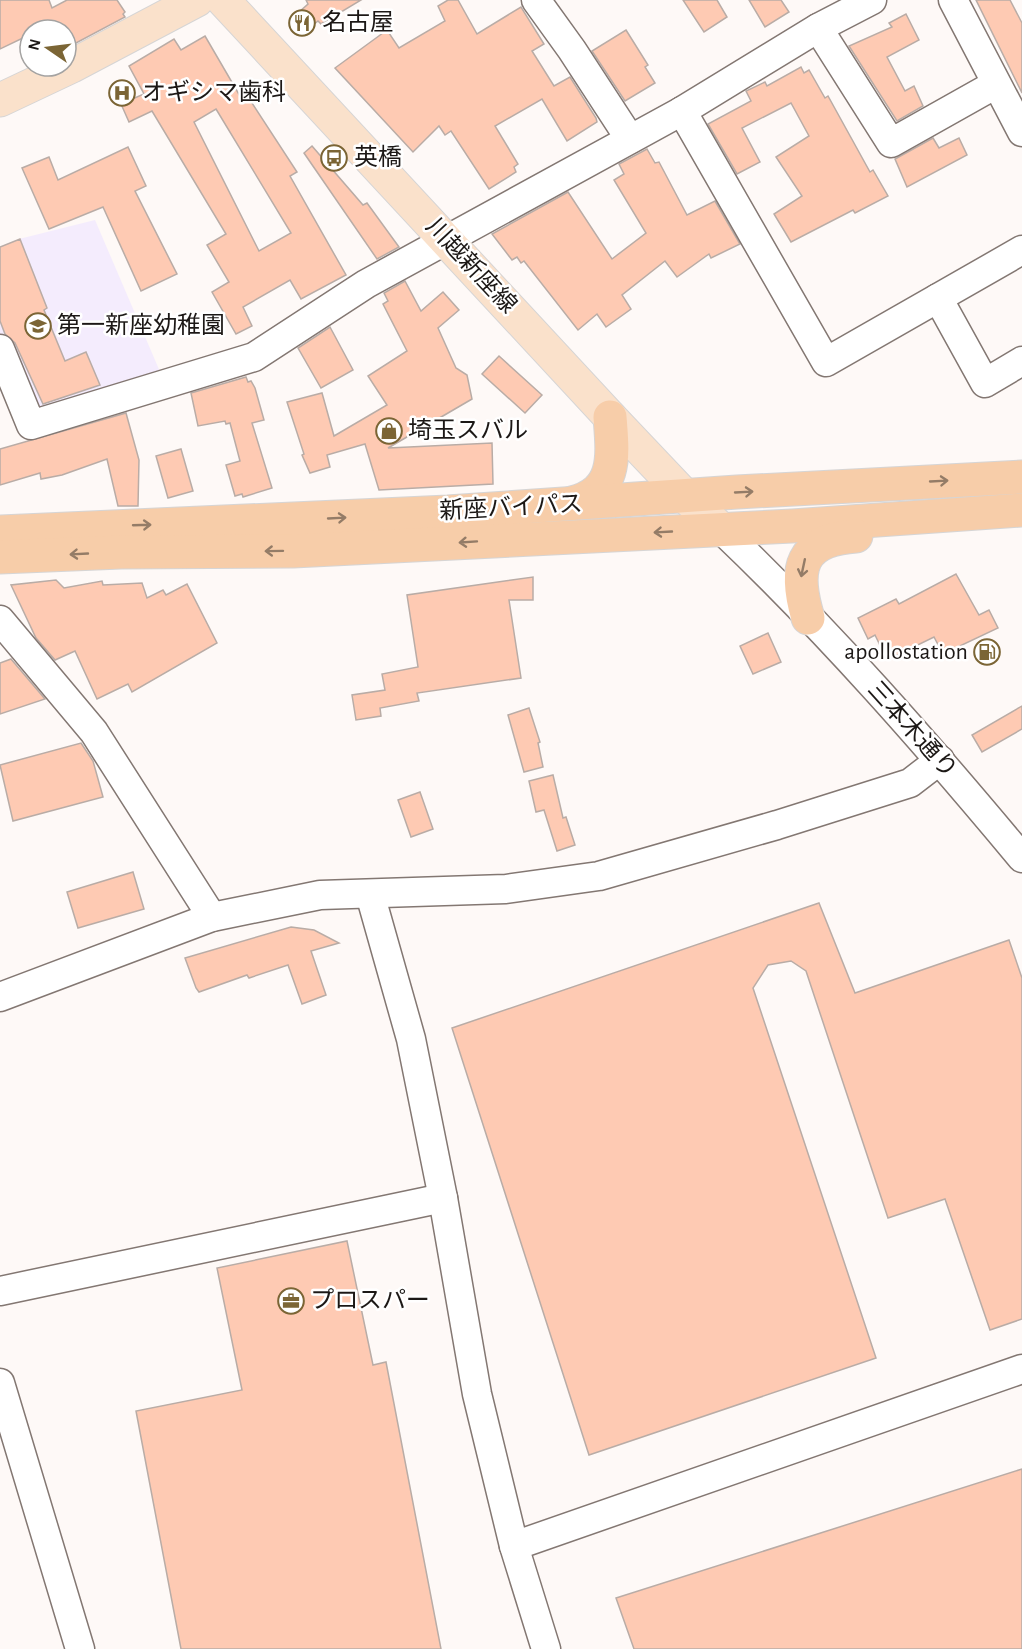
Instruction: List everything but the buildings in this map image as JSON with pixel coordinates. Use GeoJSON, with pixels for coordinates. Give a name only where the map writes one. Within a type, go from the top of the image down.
{"type":"FeatureCollection","features":[{"type":"Feature","properties":{"kind":"highway"},"geometry":{"type":"LineString","coordinates":[[564,505],[588,499],[599,490],[608,476],[612,462],[610,417]]}},
{"type":"Feature","properties":{"kind":"highway","name":"新座バイパス"},"geometry":{"type":"LineString","coordinates":[[0,532],[564,505],[1022,477]]}},
{"type":"Feature","properties":{"kind":"highway"},"geometry":{"type":"LineString","coordinates":[[808,618],[801,586],[802,567],[809,551],[818,544],[852,536],[910,532],[1017,511]]}},
{"type":"Feature","properties":{"kind":"highway","name":"新座バイパス"},"geometry":{"type":"LineString","coordinates":[[0,557],[121,552],[293,551],[1017,511]]}},
{"type":"Feature","properties":{"kind":"main road"},"geometry":{"type":"LineString","coordinates":[[0,100],[82,62],[197,0]]}},
{"type":"Feature","properties":{"kind":"main road","name":"川越新座線"},"geometry":{"type":"LineString","coordinates":[[223,0],[610,417],[686,497],[722,529]]}},
{"type":"Feature","properties":{"kind":"street"},"geometry":{"type":"LineString","coordinates":[[536,0],[572,50],[630,139]]}},
{"type":"Feature","properties":{"kind":"street"},"geometry":{"type":"LineString","coordinates":[[0,349],[7,384],[32,425],[254,357],[366,284],[682,111],[818,28],[872,0]]}},
{"type":"Feature","properties":{"kind":"street"},"geometry":{"type":"LineString","coordinates":[[953,0],[1022,132]]}},
{"type":"Feature","properties":{"kind":"street"},"geometry":{"type":"LineString","coordinates":[[818,28],[891,143],[996,84]]}},
{"type":"Feature","properties":{"kind":"street"},"geometry":{"type":"LineString","coordinates":[[682,111],[826,362],[1022,250]]}},
{"type":"Feature","properties":{"kind":"street"},"geometry":{"type":"LineString","coordinates":[[938,298],[986,383],[1022,361]]}},
{"type":"Feature","properties":{"kind":"street","name":"三本木通り"},"geometry":{"type":"LineString","coordinates":[[722,529],[940,760],[1022,858]]}},
{"type":"Feature","properties":{"kind":"street"},"geometry":{"type":"LineString","coordinates":[[0,620],[94,732],[212,916]]}},
{"type":"Feature","properties":{"kind":"street"},"geometry":{"type":"LineString","coordinates":[[0,997],[212,916],[320,895],[506,889],[599,876],[777,825],[910,783],[940,760]]}},
{"type":"Feature","properties":{"kind":"street"},"geometry":{"type":"LineString","coordinates":[[370,894],[411,1040],[443,1198],[477,1394],[514,1546],[546,1649]]}},
{"type":"Feature","properties":{"kind":"street"},"geometry":{"type":"LineString","coordinates":[[0,1291],[443,1198]]}},
{"type":"Feature","properties":{"kind":"street"},"geometry":{"type":"LineString","coordinates":[[514,1546],[1022,1369]]}},
{"type":"Feature","properties":{"kind":"street"},"geometry":{"type":"LineString","coordinates":[[0,1383],[80,1649]]}},
{"type":"Feature","properties":{"kind":"shaded area"},"geometry":{"type":"Polygon","coordinates":[[[95,220],[161,374],[35,415],[0,336],[0,247],[19,239],[95,220]]]}},
{"type":"Feature","properties":{"kind":"place","name":"名古屋"},"geometry":{"type":"Point","coordinates":[302,23]}},
{"type":"Feature","properties":{"kind":"place","name":"オギシマ歯科"},"geometry":{"type":"Point","coordinates":[122,93]}},
{"type":"Feature","properties":{"kind":"place","name":"英橋"},"geometry":{"type":"Point","coordinates":[334,158]}},
{"type":"Feature","properties":{"kind":"place","name":"第一新座幼稚園"},"geometry":{"type":"Point","coordinates":[38,326]}},
{"type":"Feature","properties":{"kind":"place","name":"埼玉スバル"},"geometry":{"type":"Point","coordinates":[389,431]}},
{"type":"Feature","properties":{"kind":"place","name":"apollostation"},"geometry":{"type":"Point","coordinates":[987,652]}},
{"type":"Feature","properties":{"kind":"place","name":"プロスパー"},"geometry":{"type":"Point","coordinates":[291,1301]}}]}
